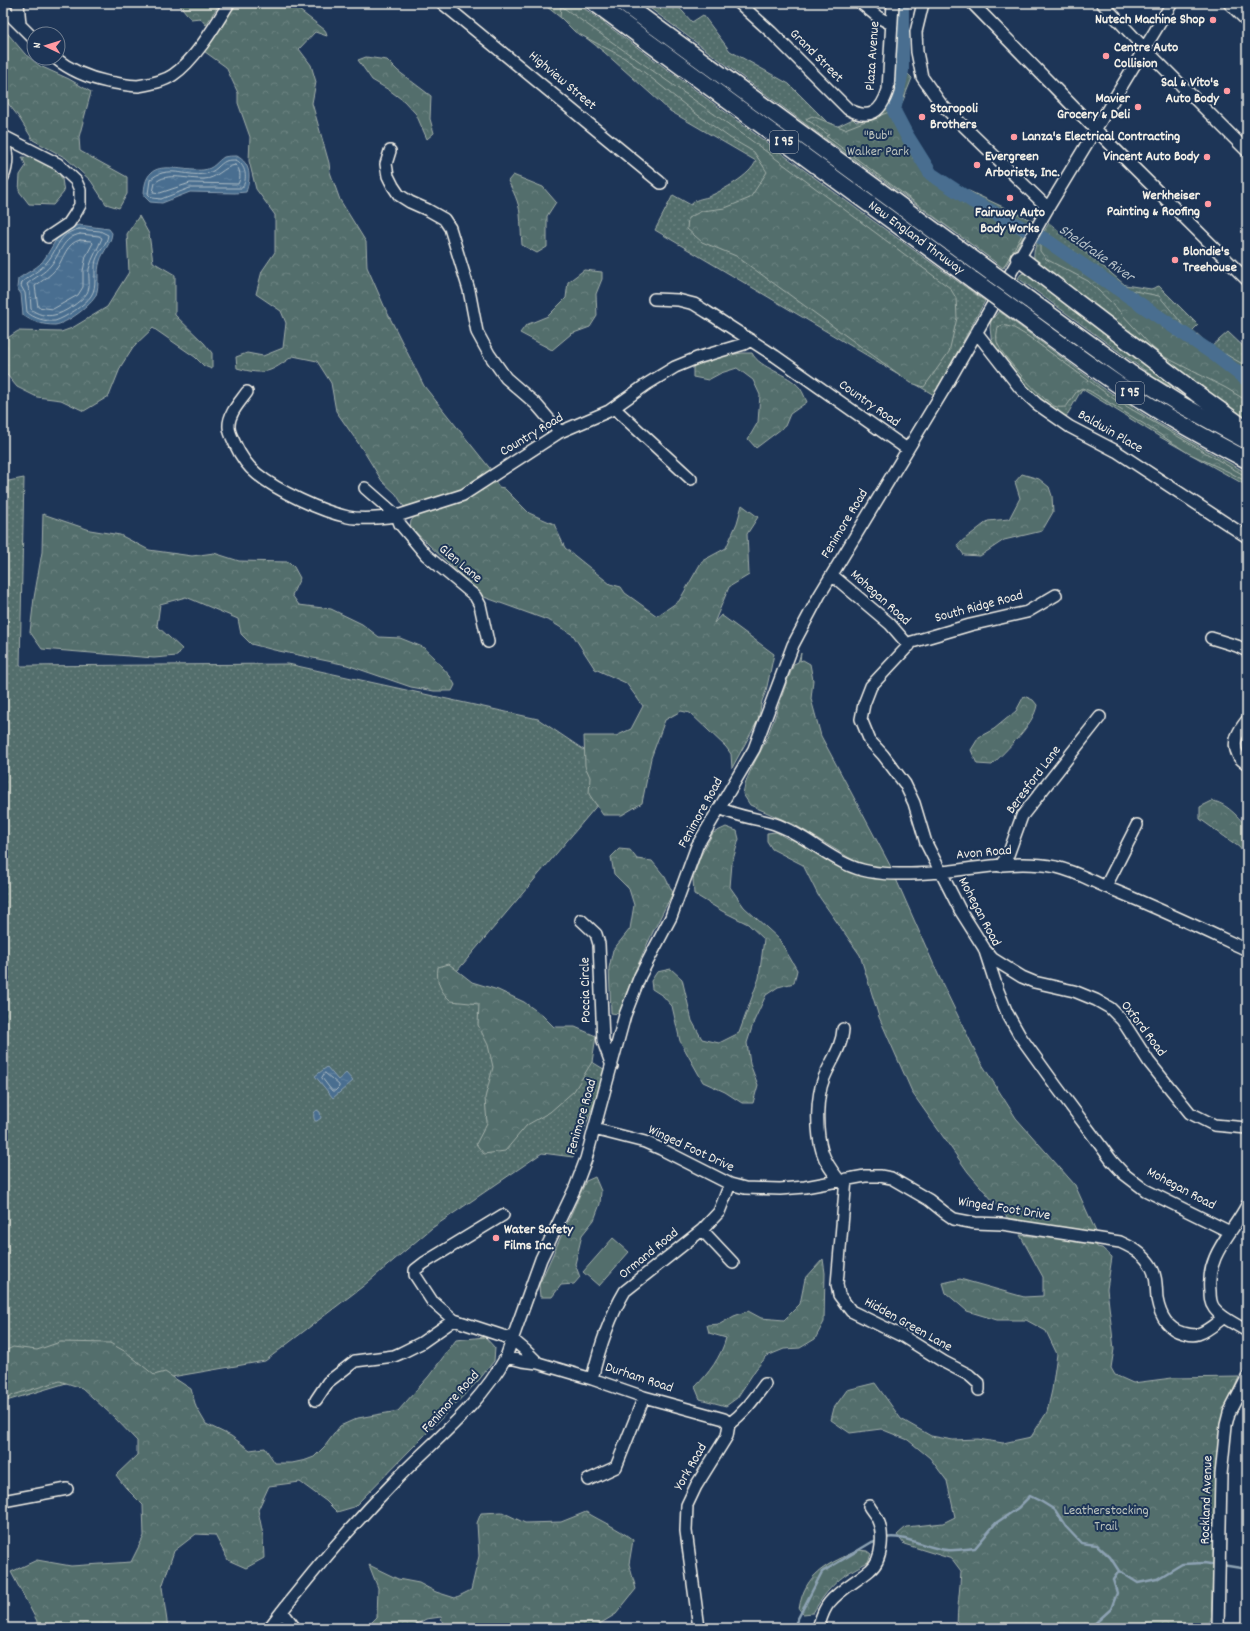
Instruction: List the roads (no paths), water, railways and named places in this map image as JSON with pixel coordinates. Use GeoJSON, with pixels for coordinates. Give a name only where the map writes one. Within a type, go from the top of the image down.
{"type":"FeatureCollection","features":[{"type":"Feature","properties":{"kind":"highway","name":"New England Thruway"},"geometry":{"type":"LineString","coordinates":[[595,3],[1073,353],[1145,402],[1194,432],[1247,460]]}},
{"type":"Feature","properties":{"kind":"highway","name":"New England Thruway"},"geometry":{"type":"LineString","coordinates":[[623,3],[1130,373],[1178,403],[1247,441]]}},
{"type":"Feature","properties":{"kind":"highway"},"geometry":{"type":"LineString","coordinates":[[1019,258],[1247,430]]}},
{"type":"Feature","properties":{"kind":"street"},"geometry":{"type":"LineString","coordinates":[[18,3],[20,24]]}},
{"type":"Feature","properties":{"kind":"street"},"geometry":{"type":"LineString","coordinates":[[66,66],[96,79],[136,86],[155,83],[172,75],[190,58],[213,30],[228,3]]}},
{"type":"Feature","properties":{"kind":"street","name":"Highview Street"},"geometry":{"type":"LineString","coordinates":[[442,3],[661,183]]}},
{"type":"Feature","properties":{"kind":"street","name":"Grand Street"},"geometry":{"type":"LineString","coordinates":[[739,3],[771,32],[848,108],[858,114],[878,110]]}},
{"type":"Feature","properties":{"kind":"street"},"geometry":{"type":"LineString","coordinates":[[861,3],[878,17],[891,24]]}},
{"type":"Feature","properties":{"kind":"street","name":"Plaza Avenue"},"geometry":{"type":"LineString","coordinates":[[878,110],[884,102],[890,76],[893,3]]}},
{"type":"Feature","properties":{"kind":"street"},"geometry":{"type":"LineString","coordinates":[[923,3],[916,32],[917,52],[922,76],[942,104],[1048,208]]}},
{"type":"Feature","properties":{"kind":"street"},"geometry":{"type":"LineString","coordinates":[[972,3],[1095,129],[1247,280]]}},
{"type":"Feature","properties":{"kind":"street"},"geometry":{"type":"LineString","coordinates":[[1102,3],[1144,48],[1247,151]]}},
{"type":"Feature","properties":{"kind":"street","name":"Fenimore Road"},"geometry":{"type":"LineString","coordinates":[[268,1628],[353,1525],[396,1480],[465,1413],[486,1388],[506,1357],[541,1259],[575,1188],[586,1159],[625,1016],[640,976],[671,917],[697,846],[754,749],[793,645],[819,596],[908,449],[1048,208],[1172,3]]}},
{"type":"Feature","properties":{"kind":"street"},"geometry":{"type":"LineString","coordinates":[[1229,3],[1247,21]]}},
{"type":"Feature","properties":{"kind":"street"},"geometry":{"type":"LineString","coordinates":[[3,8],[26,30]]}},
{"type":"Feature","properties":{"kind":"street"},"geometry":{"type":"LineString","coordinates":[[3,137],[8,153],[7,167],[3,177]]}},
{"type":"Feature","properties":{"kind":"street"},"geometry":{"type":"LineString","coordinates":[[3,137],[58,164],[76,181],[80,190],[80,205],[69,223],[48,237]]}},
{"type":"Feature","properties":{"kind":"street"},"geometry":{"type":"LineString","coordinates":[[390,151],[386,164],[388,176],[399,195],[444,219],[450,228],[469,290],[477,332],[489,354],[506,378],[536,404],[560,432]]}},
{"type":"Feature","properties":{"kind":"street"},"geometry":{"type":"LineString","coordinates":[[654,299],[678,300],[694,304],[751,340]]}},
{"type":"Feature","properties":{"kind":"street","name":"Baldwin Place"},"geometry":{"type":"LineString","coordinates":[[977,332],[1020,388],[1037,404],[1070,427],[1116,451],[1247,537]]}},
{"type":"Feature","properties":{"kind":"street","name":"Country Road"},"geometry":{"type":"LineString","coordinates":[[247,392],[232,414],[229,427],[238,450],[249,466],[274,486],[317,507],[347,516],[360,518],[397,516],[463,495],[560,432],[614,408],[647,384],[675,367],[697,358],[744,344],[751,340],[908,449]]}},
{"type":"Feature","properties":{"kind":"street"},"geometry":{"type":"LineString","coordinates":[[614,408],[691,479]]}},
{"type":"Feature","properties":{"kind":"street","name":"Glen Lane"},"geometry":{"type":"LineString","coordinates":[[365,488],[397,516],[400,524],[426,555],[475,596],[480,605],[488,642]]}},
{"type":"Feature","properties":{"kind":"street","name":"Mohegan Road"},"geometry":{"type":"LineString","coordinates":[[832,575],[890,624],[909,646],[871,686],[864,704],[861,719],[870,741],[883,755],[905,784],[914,803],[926,843],[960,910],[984,948],[996,988],[1007,1013],[1020,1036],[1112,1161],[1124,1174],[1145,1190],[1230,1232]]}},
{"type":"Feature","properties":{"kind":"street","name":"South Ridge Road"},"geometry":{"type":"LineString","coordinates":[[909,646],[912,642],[934,635],[1027,612],[1056,595]]}},
{"type":"Feature","properties":{"kind":"street"},"geometry":{"type":"LineString","coordinates":[[1211,638],[1237,646],[1247,651]]}},
{"type":"Feature","properties":{"kind":"street","name":"Beresford Lane"},"geometry":{"type":"LineString","coordinates":[[1000,866],[1008,855],[1022,816],[1100,717]]}},
{"type":"Feature","properties":{"kind":"street"},"geometry":{"type":"LineString","coordinates":[[1247,720],[1238,733],[1236,743],[1238,756],[1247,764]]}},
{"type":"Feature","properties":{"kind":"street","name":"Avon Road"},"geometry":{"type":"LineString","coordinates":[[720,808],[728,812],[775,824],[804,837],[845,864],[862,870],[901,874],[1000,866],[1041,865],[1074,872],[1140,900],[1247,950]]}},
{"type":"Feature","properties":{"kind":"street"},"geometry":{"type":"LineString","coordinates":[[1106,886],[1137,825]]}},
{"type":"Feature","properties":{"kind":"street","name":"Poccia Circle"},"geometry":{"type":"LineString","coordinates":[[580,920],[596,934],[599,944],[603,1041],[612,1066]]}},
{"type":"Feature","properties":{"kind":"street","name":"Oxford Road"},"geometry":{"type":"LineString","coordinates":[[984,948],[993,959],[1022,977],[1034,982],[1074,991],[1096,1000],[1110,1008],[1122,1020],[1149,1062],[1190,1113],[1214,1125],[1247,1128]]}},
{"type":"Feature","properties":{"kind":"street"},"geometry":{"type":"LineString","coordinates":[[842,1180],[829,1166],[822,1151],[818,1130],[818,1116],[819,1093],[842,1041],[843,1029]]}},
{"type":"Feature","properties":{"kind":"street","name":"Winged Foot Drive"},"geometry":{"type":"LineString","coordinates":[[594,1129],[650,1144],[730,1184],[745,1188],[780,1189],[805,1187],[865,1176],[891,1178],[929,1200],[954,1219],[975,1223],[1002,1224],[1120,1242],[1134,1248],[1142,1254],[1151,1267],[1156,1282],[1157,1299],[1164,1320],[1171,1328],[1190,1335],[1197,1335],[1224,1317]]}},
{"type":"Feature","properties":{"kind":"street","name":"Hidden Green Lane"},"geometry":{"type":"LineString","coordinates":[[842,1180],[837,1284],[839,1295],[852,1310],[904,1337],[944,1362],[969,1375],[979,1384],[979,1390]]}},
{"type":"Feature","properties":{"kind":"street","name":"Ormand Road"},"geometry":{"type":"LineString","coordinates":[[592,1379],[605,1336],[625,1291],[702,1230],[719,1212],[730,1184]]}},
{"type":"Feature","properties":{"kind":"street"},"geometry":{"type":"LineString","coordinates":[[1247,1205],[1221,1246],[1211,1266],[1210,1273],[1210,1302],[1214,1309],[1247,1331]]}},
{"type":"Feature","properties":{"kind":"street"},"geometry":{"type":"LineString","coordinates":[[503,1215],[424,1263],[415,1270],[415,1274],[432,1301],[454,1320],[512,1339]]}},
{"type":"Feature","properties":{"kind":"street"},"geometry":{"type":"LineString","coordinates":[[702,1230],[733,1263]]}},
{"type":"Feature","properties":{"kind":"street"},"geometry":{"type":"LineString","coordinates":[[316,1400],[328,1382],[354,1361],[394,1356],[421,1343],[454,1320]]}},
{"type":"Feature","properties":{"kind":"street","name":"Durham Road"},"geometry":{"type":"LineString","coordinates":[[512,1339],[538,1362]]}},
{"type":"Feature","properties":{"kind":"street","name":"Durham Road"},"geometry":{"type":"LineString","coordinates":[[506,1357],[522,1362],[538,1362],[644,1397],[724,1419],[729,1424]]}},
{"type":"Feature","properties":{"kind":"street","name":"Rockland Avenue"},"geometry":{"type":"LineString","coordinates":[[1218,1628],[1222,1475],[1226,1424],[1229,1413],[1247,1378]]}},
{"type":"Feature","properties":{"kind":"street"},"geometry":{"type":"LineString","coordinates":[[729,1424],[739,1417],[752,1403],[765,1384]]}},
{"type":"Feature","properties":{"kind":"street"},"geometry":{"type":"LineString","coordinates":[[588,1480],[616,1467],[644,1397]]}},
{"type":"Feature","properties":{"kind":"street","name":"York Road"},"geometry":{"type":"LineString","coordinates":[[699,1628],[686,1531],[687,1505],[696,1486],[727,1436],[729,1424]]}},
{"type":"Feature","properties":{"kind":"street"},"geometry":{"type":"LineString","coordinates":[[3,1501],[67,1489]]}},
{"type":"Feature","properties":{"kind":"street"},"geometry":{"type":"LineString","coordinates":[[818,1628],[822,1615],[829,1603],[840,1592],[877,1564],[881,1538],[878,1519],[869,1506]]}},
{"type":"Feature","properties":{"kind":"street"},"geometry":{"type":"LineString","coordinates":[[282,1611],[295,1628]]}},
{"type":"Feature","properties":{"kind":"water"},"geometry":{"type":"Polygon","coordinates":[[[237,156],[242,159],[249,171],[249,181],[246,192],[190,192],[162,203],[150,202],[144,196],[145,183],[150,174],[156,170],[173,168],[203,170],[213,167],[224,157],[237,156]]]}},
{"type":"Feature","properties":{"kind":"water"},"geometry":{"type":"Polygon","coordinates":[[[79,225],[109,229],[112,233],[110,241],[101,257],[98,270],[98,287],[94,299],[72,318],[60,324],[55,325],[38,323],[30,320],[23,315],[21,294],[17,288],[18,279],[42,261],[61,233],[79,225]]]}},
{"type":"Feature","properties":{"kind":"water"},"geometry":{"type":"Polygon","coordinates":[[[327,1067],[338,1080],[346,1073],[353,1081],[333,1098],[315,1076],[327,1067]]]}},
{"type":"Feature","properties":{"kind":"water"},"geometry":{"type":"Polygon","coordinates":[[[317,1110],[320,1112],[321,1118],[315,1121],[314,1115],[317,1110]]]}},
{"type":"Feature","properties":{"kind":"waterway","name":"Sheldrake River"},"geometry":{"type":"LineString","coordinates":[[902,3],[902,71],[894,111],[906,134],[931,174],[972,201],[1046,240],[1215,355],[1247,380]]}},
{"type":"Feature","properties":{"kind":"waterway"},"geometry":{"type":"LineString","coordinates":[[885,1538],[900,1538],[947,1550],[975,1548],[996,1523],[1018,1508],[1030,1496],[1055,1510],[1066,1527],[1081,1543],[1097,1545],[1110,1557],[1119,1571],[1138,1583],[1157,1579],[1182,1564],[1204,1563],[1217,1565]]}},
{"type":"Feature","properties":{"kind":"waterway"},"geometry":{"type":"LineString","coordinates":[[793,1628],[822,1572],[872,1542],[878,1540]]}},
{"type":"Feature","properties":{"kind":"waterway"},"geometry":{"type":"LineString","coordinates":[[1222,1565],[1247,1569]]}},
{"type":"Feature","properties":{"kind":"waterway"},"geometry":{"type":"LineString","coordinates":[[1090,1628],[1111,1609],[1117,1593],[1113,1580],[1119,1571]]}},
{"type":"Feature","properties":{"kind":"place","name":"Nutech Machine Shop"},"geometry":{"type":"Point","coordinates":[1213,20]}},
{"type":"Feature","properties":{"kind":"place","name":"Centre Auto Collision"},"geometry":{"type":"Point","coordinates":[1106,56]}},
{"type":"Feature","properties":{"kind":"place","name":"Sal & Vito's Auto Body"},"geometry":{"type":"Point","coordinates":[1227,91]}},
{"type":"Feature","properties":{"kind":"place","name":"Mavier Grocery & Deli"},"geometry":{"type":"Point","coordinates":[1138,107]}},
{"type":"Feature","properties":{"kind":"place","name":"Staropoli Brothers"},"geometry":{"type":"Point","coordinates":[922,117]}},
{"type":"Feature","properties":{"kind":"place","name":"Lanza's Electrical Contracting"},"geometry":{"type":"Point","coordinates":[1014,137]}},
{"type":"Feature","properties":{"kind":"place","name":"Vincent Auto Body"},"geometry":{"type":"Point","coordinates":[1207,157]}},
{"type":"Feature","properties":{"kind":"place","name":"Evergreen Arborists, Inc."},"geometry":{"type":"Point","coordinates":[977,165]}},
{"type":"Feature","properties":{"kind":"place","name":"Fairway Auto Body Works"},"geometry":{"type":"Point","coordinates":[1010,198]}},
{"type":"Feature","properties":{"kind":"place","name":"Werkheiser Painting & Roofing"},"geometry":{"type":"Point","coordinates":[1208,204]}},
{"type":"Feature","properties":{"kind":"place","name":"Blondie's Treehouse"},"geometry":{"type":"Point","coordinates":[1175,260]}},
{"type":"Feature","properties":{"kind":"place","name":"Water Safety Films Inc."},"geometry":{"type":"Point","coordinates":[496,1238]}},
{"type":"Feature","properties":{"kind":"park label","name":"\"Bub\" Walker Park"},"geometry":{"type":"Point","coordinates":[878,144]}},
{"type":"Feature","properties":{"kind":"park label","name":"Leatherstocking Trail"},"geometry":{"type":"Point","coordinates":[1106,1520]}}]}
